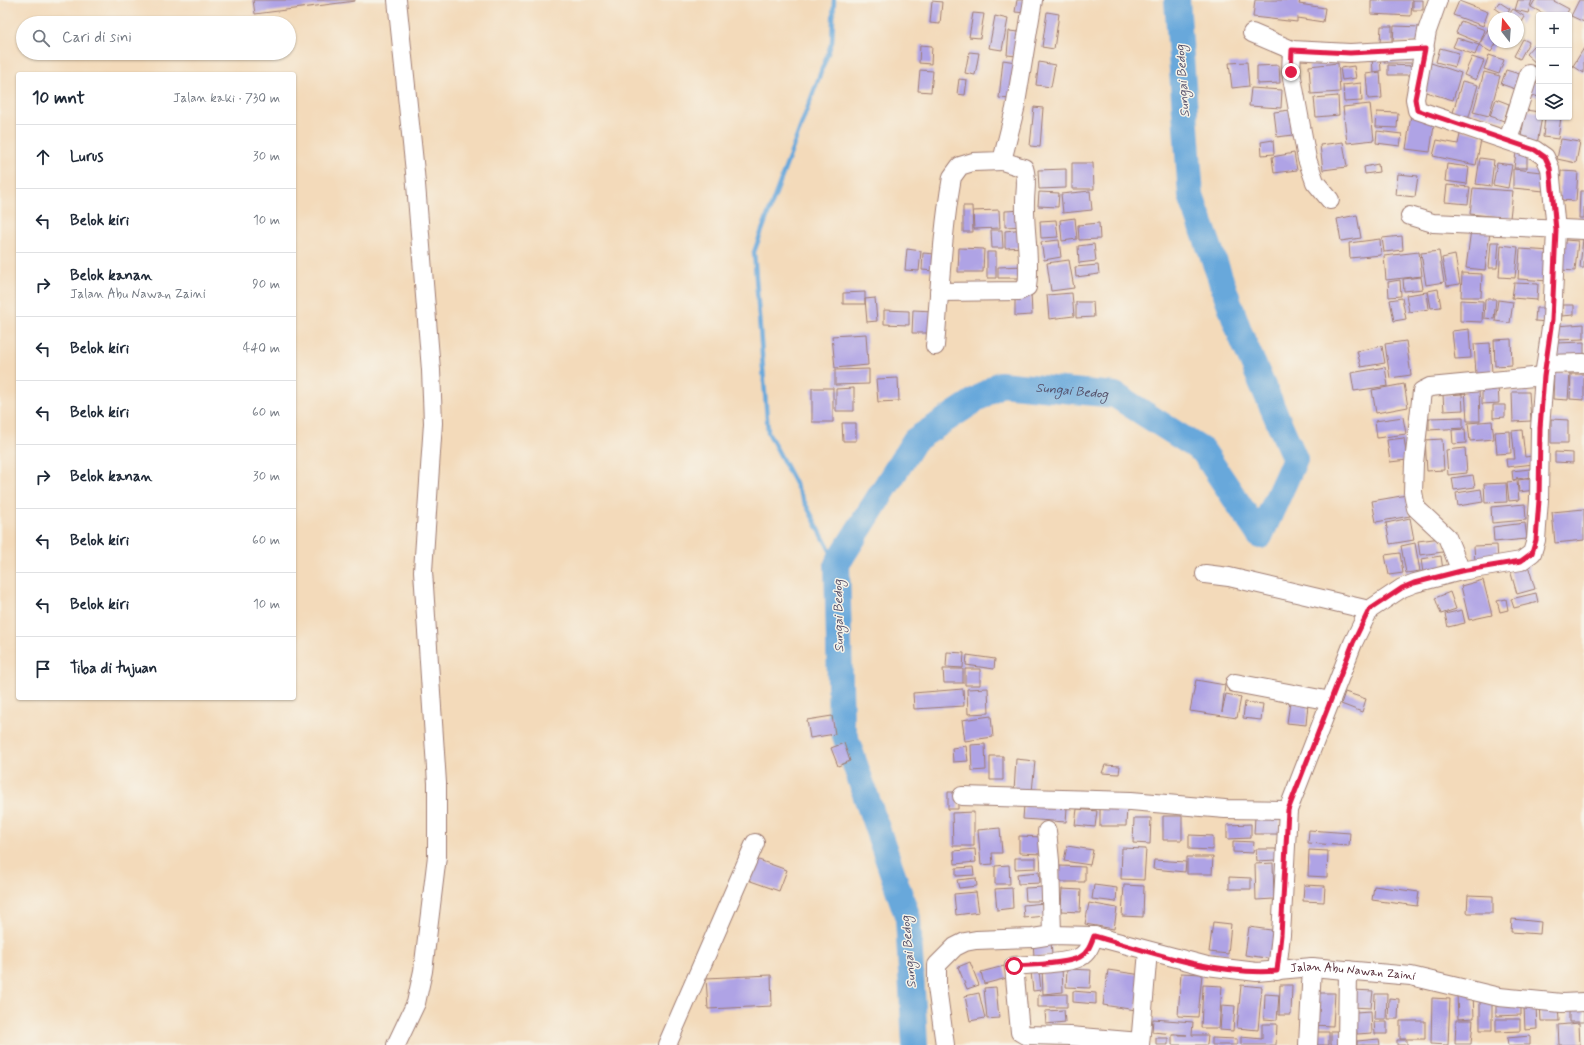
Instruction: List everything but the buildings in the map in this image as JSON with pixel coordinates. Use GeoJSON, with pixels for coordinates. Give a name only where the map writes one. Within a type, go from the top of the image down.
{"type":"FeatureCollection","features":[{"type":"Feature","properties":{"kind":"street"},"geometry":{"type":"LineString","coordinates":[[396,1045],[416,1003],[423,971],[437,856],[437,783],[423,571],[433,423],[431,377],[419,219],[397,0]]}},
{"type":"Feature","properties":{"kind":"street"},"geometry":{"type":"LineString","coordinates":[[1002,161],[1015,109],[1033,0]]}},
{"type":"Feature","properties":{"kind":"street"},"geometry":{"type":"LineString","coordinates":[[1277,971],[1281,935],[1288,810],[1353,643],[1369,610],[1402,588],[1461,571],[1521,561],[1532,553],[1536,540],[1539,500],[1540,428],[1545,370],[1552,320],[1556,230],[1550,168],[1545,157],[1535,150],[1417,110],[1415,99],[1427,31],[1438,0]]}},
{"type":"Feature","properties":{"kind":"street"},"geometry":{"type":"LineString","coordinates":[[1252,33],[1292,50],[1350,53],[1425,49]]}},
{"type":"Feature","properties":{"kind":"street"},"geometry":{"type":"LineString","coordinates":[[1292,50],[1291,72],[1306,159],[1315,182],[1330,200]]}},
{"type":"Feature","properties":{"kind":"street"},"geometry":{"type":"LineString","coordinates":[[1508,140],[1529,74]]}},
{"type":"Feature","properties":{"kind":"street"},"geometry":{"type":"LineString","coordinates":[[935,346],[939,274],[952,177],[960,166],[973,162],[1002,161],[1024,168],[1027,177],[1025,202],[1028,261],[1027,287],[1019,291],[939,292]]}},
{"type":"Feature","properties":{"kind":"street"},"geometry":{"type":"LineString","coordinates":[[1410,216],[1433,223],[1556,230],[1584,230]]}},
{"type":"Feature","properties":{"kind":"street"},"geometry":{"type":"LineString","coordinates":[[1461,571],[1447,538],[1416,508],[1413,492],[1413,468],[1422,391],[1425,388],[1430,387],[1584,363]]}},
{"type":"Feature","properties":{"kind":"street"},"geometry":{"type":"LineString","coordinates":[[1205,574],[1229,577],[1369,610]]}},
{"type":"Feature","properties":{"kind":"street"},"geometry":{"type":"LineString","coordinates":[[1236,683],[1331,701]]}},
{"type":"Feature","properties":{"kind":"street"},"geometry":{"type":"LineString","coordinates":[[962,796],[1131,801],[1224,809],[1288,810]]}},
{"type":"Feature","properties":{"kind":"street"},"geometry":{"type":"LineString","coordinates":[[1047,831],[1050,862],[1052,935]]}},
{"type":"Feature","properties":{"kind":"street"},"geometry":{"type":"LineString","coordinates":[[666,1045],[755,843]]}},
{"type":"Feature","properties":{"kind":"street","name":"Jalan Abu Nawan Zaini"},"geometry":{"type":"LineString","coordinates":[[945,1045],[937,987],[937,965],[944,956],[955,947],[970,941],[1033,938],[1052,935],[1094,936],[1207,966],[1257,972],[1312,967],[1411,976],[1499,996],[1562,1003],[1584,1002]]}},
{"type":"Feature","properties":{"kind":"street"},"geometry":{"type":"LineString","coordinates":[[1094,936],[1088,949],[1080,957],[1071,960],[1014,966],[1020,1032],[1025,1035],[1070,1036],[1140,1044],[1148,951]]}},
{"type":"Feature","properties":{"kind":"street"},"geometry":{"type":"LineString","coordinates":[[1308,1045],[1312,967]]}},
{"type":"Feature","properties":{"kind":"street"},"geometry":{"type":"LineString","coordinates":[[1347,1045],[1348,970]]}},
{"type":"Feature","properties":{"kind":"waterway"},"geometry":{"type":"LineString","coordinates":[[834,0],[832,42],[754,252],[768,432],[837,564]]}},
{"type":"Feature","properties":{"kind":"waterway","name":"Sungai Bedog"},"geometry":{"type":"LineString","coordinates":[[915,1045],[908,918],[841,724],[837,564],[915,440],[1000,384],[1115,395],[1203,451],[1260,536],[1295,459],[1241,336],[1191,196],[1177,0]]}},
{"type":"Feature","properties":{"kind":"route"},"geometry":{"type":"LineString","coordinates":[[1014,966],[1071,960],[1080,957],[1085,954],[1094,936],[1207,966],[1257,972],[1277,971],[1281,935],[1288,810],[1353,643],[1369,610],[1402,588],[1414,583],[1461,571],[1521,561],[1532,553],[1536,540],[1539,500],[1540,428],[1544,376],[1552,320],[1556,230],[1550,168],[1545,157],[1535,150],[1417,110],[1415,99],[1425,49],[1350,53],[1292,50],[1291,72]]}}]}
